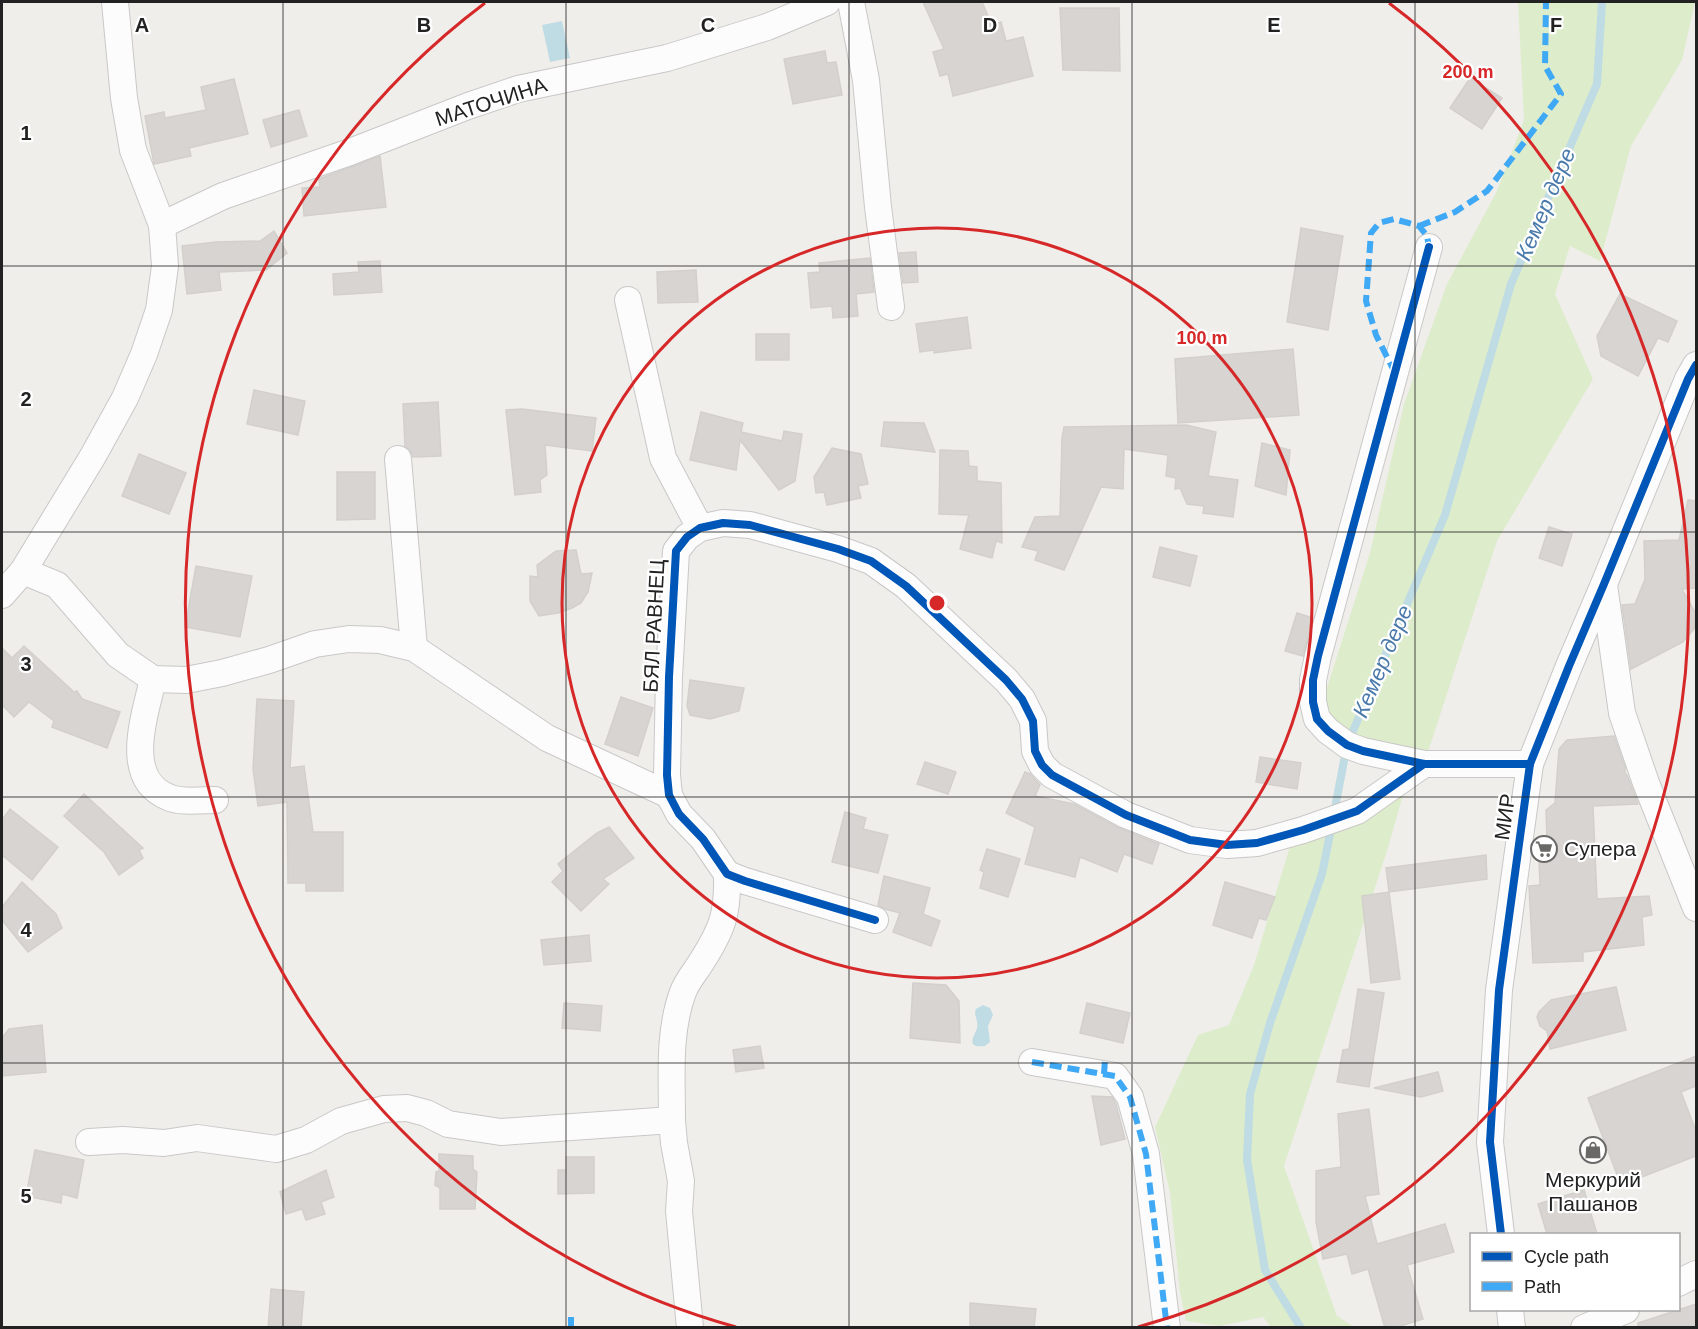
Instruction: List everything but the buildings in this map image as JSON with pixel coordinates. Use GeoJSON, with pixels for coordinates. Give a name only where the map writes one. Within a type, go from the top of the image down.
{"type":"FeatureCollection","features":[{"type":"Feature","properties":{"kind":"street"},"geometry":{"type":"LineString","coordinates":[[2,595],[23,571],[93,456],[125,398],[144,354],[159,310],[165,266],[162,225],[133,150],[124,98],[115,2]]}},
{"type":"Feature","properties":{"kind":"street","name":"МАТОЧИНА"},"geometry":{"type":"LineString","coordinates":[[162,225],[223,196],[350,152],[519,88],[667,58],[767,27],[827,2]]}},
{"type":"Feature","properties":{"kind":"street"},"geometry":{"type":"LineString","coordinates":[[851,2],[866,80],[878,207],[891,308]]}},
{"type":"Feature","properties":{"kind":"street"},"geometry":{"type":"LineString","coordinates":[[1430,247],[1314,672],[1313,702],[1317,719],[1328,731],[1347,745],[1363,751],[1424,764],[1530,764]]}},
{"type":"Feature","properties":{"kind":"street"},"geometry":{"type":"LineString","coordinates":[[628,300],[663,458],[699,528],[723,523],[750,525],[872,561],[891,573],[998,672],[1022,699],[1033,721],[1035,751],[1042,765],[1052,775],[1126,815],[1190,840],[1227,845],[1257,843],[1357,811],[1424,764]]}},
{"type":"Feature","properties":{"kind":"street","name":"МИР"},"geometry":{"type":"LineString","coordinates":[[1501,1233],[1490,1142],[1498,1002],[1530,764],[1696,365]]}},
{"type":"Feature","properties":{"kind":"street"},"geometry":{"type":"LineString","coordinates":[[398,459],[414,648]]}},
{"type":"Feature","properties":{"kind":"street","name":"БЯЛ РАВНЕЦ"},"geometry":{"type":"LineString","coordinates":[[699,528],[687,537],[676,551],[669,677],[667,776],[669,795],[678,814],[703,839],[728,874]]}},
{"type":"Feature","properties":{"kind":"street"},"geometry":{"type":"LineString","coordinates":[[23,571],[57,585],[118,655],[153,679],[186,680],[222,673],[315,644],[349,639],[380,640],[414,648],[547,738],[669,795]]}},
{"type":"Feature","properties":{"kind":"street"},"geometry":{"type":"LineString","coordinates":[[1604,584],[1622,713],[1646,783],[1696,908]]}},
{"type":"Feature","properties":{"kind":"street"},"geometry":{"type":"LineString","coordinates":[[153,679],[140,738],[141,763],[150,785],[170,798],[215,800]]}},
{"type":"Feature","properties":{"kind":"street"},"geometry":{"type":"LineString","coordinates":[[690,1328],[678,1211],[681,1181],[672,1120],[672,1048],[676,1016],[683,990],[712,945],[722,924],[728,900],[728,874],[875,920]]}},
{"type":"Feature","properties":{"kind":"street"},"geometry":{"type":"LineString","coordinates":[[1032,1062],[1104,1067],[1116,1076],[1130,1097],[1146,1154],[1167,1328]]}},
{"type":"Feature","properties":{"kind":"street"},"geometry":{"type":"LineString","coordinates":[[89,1143],[123,1140],[164,1143],[197,1138],[276,1149],[306,1140],[341,1121],[384,1109],[407,1108],[426,1113],[448,1124],[501,1132],[672,1120]]}},
{"type":"Feature","properties":{"kind":"street"},"geometry":{"type":"LineString","coordinates":[[1680,1282],[1696,1274]]}},
{"type":"Feature","properties":{"kind":"street"},"geometry":{"type":"LineString","coordinates":[[1510,1311],[1512,1328]]}},
{"type":"Feature","properties":{"kind":"street"},"geometry":{"type":"LineString","coordinates":[[1584,1328],[1624,1311]]}},
{"type":"Feature","properties":{"kind":"green space"},"geometry":{"type":"Polygon","coordinates":[[[1518,2],[1695,2],[1682,60],[1631,146],[1600,261],[1570,246],[1555,294],[1593,379],[1497,541],[1424,764],[1317,719],[1370,553],[1404,404],[1447,284],[1497,191],[1524,120],[1518,2]]]}},
{"type":"Feature","properties":{"kind":"green space"},"geometry":{"type":"Polygon","coordinates":[[[1409,774],[1387,851],[1284,1166],[1337,1316],[1354,1327],[1271,1327],[1263,1317],[1220,1326],[1186,1321],[1180,1292],[1170,1193],[1155,1127],[1198,1035],[1229,1025],[1254,965],[1294,833],[1409,774]]]}},
{"type":"Feature","properties":{"kind":"water"},"geometry":{"type":"Polygon","coordinates":[[[562,21],[570,58],[550,62],[542,25],[562,21]]]}},
{"type":"Feature","properties":{"kind":"water"},"geometry":{"type":"Polygon","coordinates":[[[983,1005],[990,1008],[993,1015],[988,1026],[990,1042],[985,1046],[979,1046],[972,1041],[977,1028],[975,1011],[983,1005]]]}},
{"type":"Feature","properties":{"kind":"waterway","name":"Кемер дере"},"geometry":{"type":"LineString","coordinates":[[1334,813],[1347,745],[1445,515],[1511,284],[1597,84],[1602,2]]}},
{"type":"Feature","properties":{"kind":"waterway","name":"Кемер дере"},"geometry":{"type":"LineString","coordinates":[[1301,1328],[1265,1270],[1247,1160],[1250,1094],[1270,1023],[1322,874],[1332,824]]}},
{"type":"Feature","properties":{"kind":"marked path"},"geometry":{"type":"LineString","coordinates":[[1419,226],[1455,212],[1487,191],[1561,94],[1545,66],[1546,2]]}},
{"type":"Feature","properties":{"kind":"marked path"},"geometry":{"type":"LineString","coordinates":[[1395,373],[1376,335],[1366,301],[1371,233],[1379,223],[1394,219],[1419,226],[1427,236],[1429,247]]}},
{"type":"Feature","properties":{"kind":"marked path"},"geometry":{"type":"LineString","coordinates":[[1104,1074],[1105,1060]]}},
{"type":"Feature","properties":{"kind":"marked path"},"geometry":{"type":"LineString","coordinates":[[1032,1062],[1115,1076],[1130,1097],[1146,1154],[1167,1328]]}},
{"type":"Feature","properties":{"kind":"marked path"},"geometry":{"type":"LineString","coordinates":[[571,1317],[571,1328]]}},
{"type":"Feature","properties":{"kind":"cycle path"},"geometry":{"type":"LineString","coordinates":[[1429,247],[1318,656],[1313,680],[1313,702],[1317,719],[1328,731],[1347,745],[1363,751],[1424,764],[1530,764]]}},
{"type":"Feature","properties":{"kind":"cycle path"},"geometry":{"type":"LineString","coordinates":[[1501,1233],[1490,1142],[1499,990],[1530,764],[1688,379],[1696,365]]}},
{"type":"Feature","properties":{"kind":"cycle path"},"geometry":{"type":"LineString","coordinates":[[875,920],[727,874],[703,839],[679,814],[669,795],[667,775],[669,677],[676,551],[687,537],[700,528],[723,523],[750,525],[838,549],[871,561],[906,586],[1006,680],[1022,699],[1033,721],[1035,751],[1042,765],[1052,775],[1126,815],[1190,840],[1227,845],[1257,843],[1303,830],[1357,811],[1424,764]]}},
{"type":"Feature","properties":{"kind":"place","name":"Супера"},"geometry":{"type":"Point","coordinates":[1544,849]}},
{"type":"Feature","properties":{"kind":"place","name":"Меркурий Пашанов"},"geometry":{"type":"Point","coordinates":[1593,1150]}}]}
